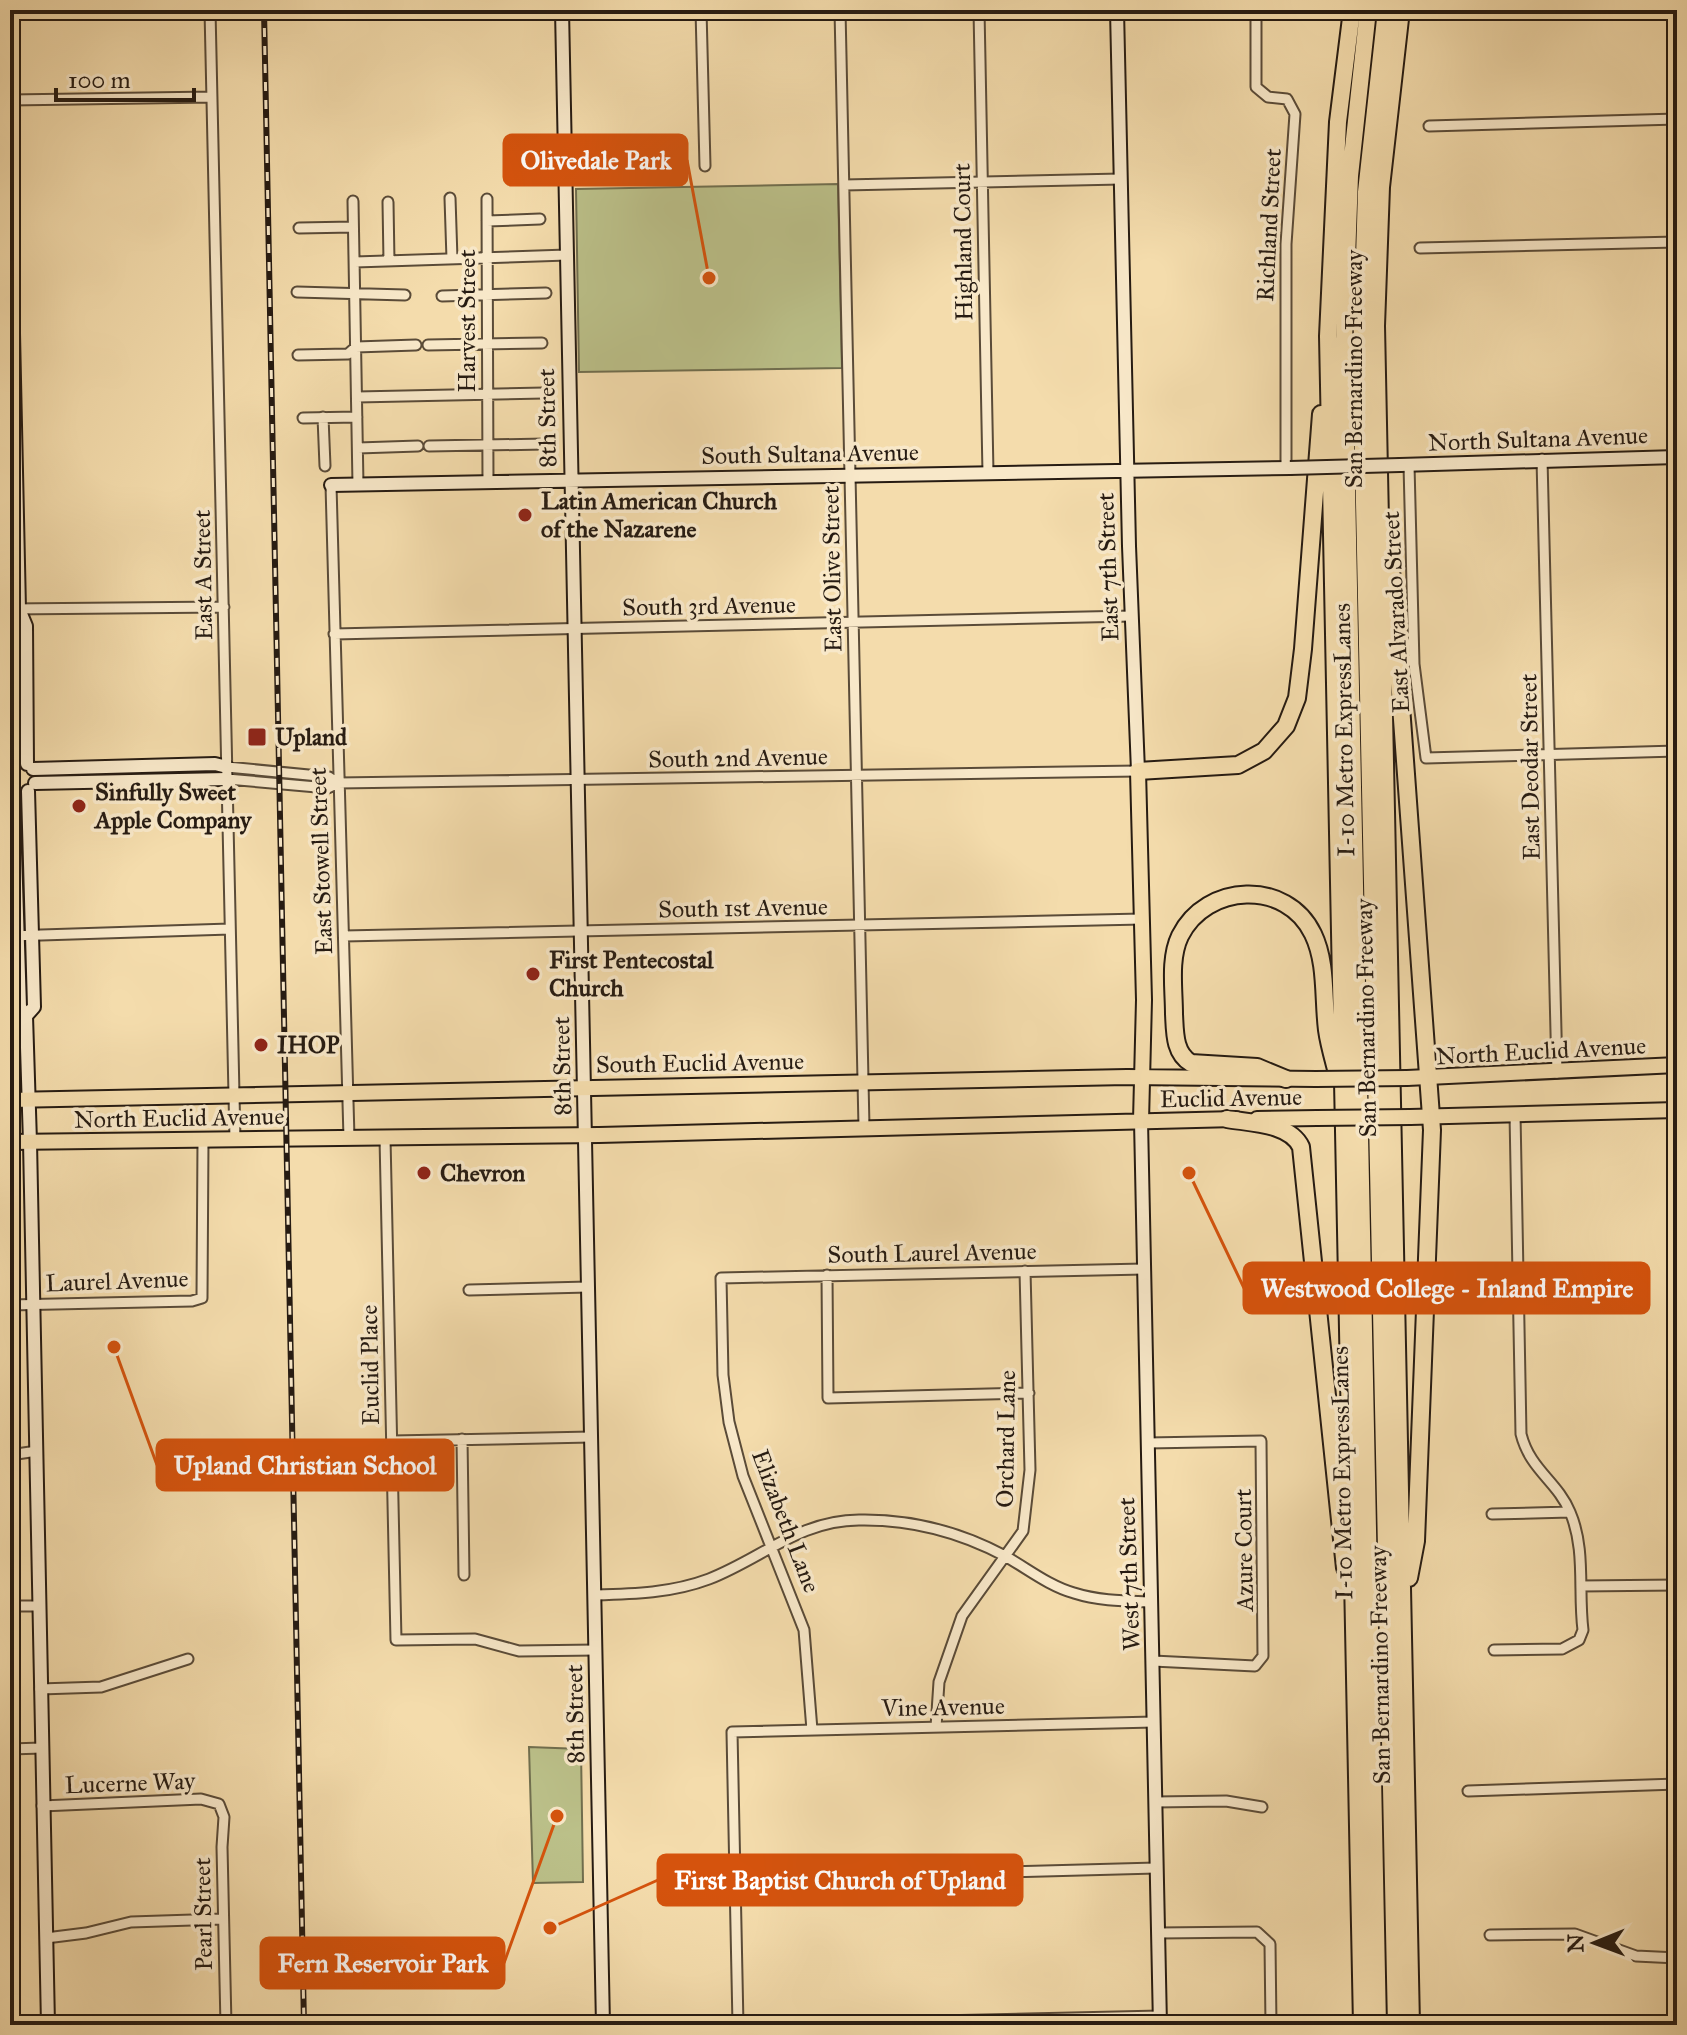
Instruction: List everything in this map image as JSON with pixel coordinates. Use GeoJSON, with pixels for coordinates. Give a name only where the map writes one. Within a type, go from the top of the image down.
{"type":"FeatureCollection","features":[{"type":"Feature","properties":{"kind":"highway","name":"San Bernardino Freeway"},"geometry":{"type":"LineString","coordinates":[[1352,10],[1335,166],[1328,336],[1362,2025]]}},
{"type":"Feature","properties":{"kind":"highway","name":"I-10 Metro ExpressLanes"},"geometry":{"type":"LineString","coordinates":[[1368,10],[1350,176],[1344,340],[1378,2025]]}},
{"type":"Feature","properties":{"kind":"highway","name":"I-10 Metro ExpressLanes"},"geometry":{"type":"LineString","coordinates":[[1386,10],[1366,192],[1361,359],[1396,2025]]}},
{"type":"Feature","properties":{"kind":"highway","name":"San Bernardino Freeway"},"geometry":{"type":"LineString","coordinates":[[1401,10],[1386,129],[1378,249],[1378,481],[1411,2025]]}},
{"type":"Feature","properties":{"kind":"highway"},"geometry":{"type":"LineString","coordinates":[[1138,771],[1238,765],[1264,751],[1281,733],[1290,717],[1298,689],[1307,611],[1328,336]]}},
{"type":"Feature","properties":{"kind":"highway"},"geometry":{"type":"LineString","coordinates":[[1378,481],[1390,538],[1431,1116],[1416,1541],[1402,1611]]}},
{"type":"Feature","properties":{"kind":"highway"},"geometry":{"type":"LineString","coordinates":[[1286,1079],[1257,1067],[1191,1063],[1177,1045],[1176,945],[1200,911],[1231,896],[1257,894],[1278,900],[1300,915],[1313,934],[1322,968],[1327,1031],[1345,1106]]}},
{"type":"Feature","properties":{"kind":"highway"},"geometry":{"type":"LineString","coordinates":[[1227,1119],[1282,1130],[1295,1137],[1301,1147],[1338,1509],[1356,1649]]}},
{"type":"Feature","properties":{"kind":"main road","name":"East 7th Street"},"geometry":{"type":"LineString","coordinates":[[1138,771],[1142,919],[1141,1121]]}},
{"type":"Feature","properties":{"kind":"main road","name":"North Euclid Avenue"},"geometry":{"type":"LineString","coordinates":[[1407,1078],[1677,1065]]}},
{"type":"Feature","properties":{"kind":"main road","name":"Euclid Avenue"},"geometry":{"type":"LineString","coordinates":[[1053,1079],[1407,1078]]}},
{"type":"Feature","properties":{"kind":"main road","name":"South Euclid Avenue"},"geometry":{"type":"LineString","coordinates":[[348,1092],[1053,1079]]}},
{"type":"Feature","properties":{"kind":"main road","name":"North Euclid Avenue"},"geometry":{"type":"LineString","coordinates":[[10,1100],[348,1092]]}},
{"type":"Feature","properties":{"kind":"main road"},"geometry":{"type":"LineString","coordinates":[[1431,1116],[1677,1110]]}},
{"type":"Feature","properties":{"kind":"main road","name":"Euclid Avenue"},"geometry":{"type":"LineString","coordinates":[[864,1127],[1431,1116]]}},
{"type":"Feature","properties":{"kind":"main road"},"geometry":{"type":"LineString","coordinates":[[349,1138],[864,1127]]}},
{"type":"Feature","properties":{"kind":"main road","name":"North Euclid Avenue"},"geometry":{"type":"LineString","coordinates":[[10,1142],[349,1138]]}},
{"type":"Feature","properties":{"kind":"street","name":"East A Street"},"geometry":{"type":"LineString","coordinates":[[210,10],[235,1140]]}},
{"type":"Feature","properties":{"kind":"street","name":"8th Street"},"geometry":{"type":"LineString","coordinates":[[562,10],[603,2025]]}},
{"type":"Feature","properties":{"kind":"street"},"geometry":{"type":"LineString","coordinates":[[701,10],[705,166]]}},
{"type":"Feature","properties":{"kind":"street","name":"East Olive Street"},"geometry":{"type":"LineString","coordinates":[[840,10],[864,1127]]}},
{"type":"Feature","properties":{"kind":"street","name":"Highland Court"},"geometry":{"type":"LineString","coordinates":[[979,10],[988,473]]}},
{"type":"Feature","properties":{"kind":"street","name":"East 7th Street"},"geometry":{"type":"LineString","coordinates":[[1117,10],[1138,771]]}},
{"type":"Feature","properties":{"kind":"street","name":"Richland Street"},"geometry":{"type":"LineString","coordinates":[[1256,10],[1256,87],[1268,97],[1287,99],[1295,114],[1286,244],[1288,468]]}},
{"type":"Feature","properties":{"kind":"street"},"geometry":{"type":"LineString","coordinates":[[1674,10],[1677,136]]}},
{"type":"Feature","properties":{"kind":"street"},"geometry":{"type":"LineString","coordinates":[[10,100],[212,97]]}},
{"type":"Feature","properties":{"kind":"street"},"geometry":{"type":"LineString","coordinates":[[1429,126],[1677,119]]}},
{"type":"Feature","properties":{"kind":"street"},"geometry":{"type":"LineString","coordinates":[[844,185],[1121,179]]}},
{"type":"Feature","properties":{"kind":"street"},"geometry":{"type":"LineString","coordinates":[[10,196],[14,609],[10,625]]}},
{"type":"Feature","properties":{"kind":"street"},"geometry":{"type":"LineString","coordinates":[[450,198],[452,259]]}},
{"type":"Feature","properties":{"kind":"street","name":"Harvest Street"},"geometry":{"type":"LineString","coordinates":[[487,199],[489,294],[485,344],[488,482]]}},
{"type":"Feature","properties":{"kind":"street"},"geometry":{"type":"LineString","coordinates":[[353,201],[358,485]]}},
{"type":"Feature","properties":{"kind":"street"},"geometry":{"type":"LineString","coordinates":[[388,202],[389,261]]}},
{"type":"Feature","properties":{"kind":"street"},"geometry":{"type":"LineString","coordinates":[[487,221],[540,219]]}},
{"type":"Feature","properties":{"kind":"street"},"geometry":{"type":"LineString","coordinates":[[299,228],[353,227]]}},
{"type":"Feature","properties":{"kind":"street"},"geometry":{"type":"LineString","coordinates":[[1420,248],[1677,242]]}},
{"type":"Feature","properties":{"kind":"street"},"geometry":{"type":"LineString","coordinates":[[355,262],[567,255]]}},
{"type":"Feature","properties":{"kind":"street"},"geometry":{"type":"LineString","coordinates":[[297,292],[405,295]]}},
{"type":"Feature","properties":{"kind":"street"},"geometry":{"type":"LineString","coordinates":[[442,296],[546,293]]}},
{"type":"Feature","properties":{"kind":"street"},"geometry":{"type":"LineString","coordinates":[[428,345],[542,343]]}},
{"type":"Feature","properties":{"kind":"street"},"geometry":{"type":"LineString","coordinates":[[298,355],[348,354],[356,347],[416,345]]}},
{"type":"Feature","properties":{"kind":"street"},"geometry":{"type":"LineString","coordinates":[[357,397],[544,393]]}},
{"type":"Feature","properties":{"kind":"street"},"geometry":{"type":"LineString","coordinates":[[323,417],[325,466]]}},
{"type":"Feature","properties":{"kind":"street"},"geometry":{"type":"LineString","coordinates":[[303,418],[357,417]]}},
{"type":"Feature","properties":{"kind":"street"},"geometry":{"type":"LineString","coordinates":[[358,448],[545,444]]}},
{"type":"Feature","properties":{"kind":"street","name":"North Sultana Avenue"},"geometry":{"type":"LineString","coordinates":[[1288,468],[1677,457]]}},
{"type":"Feature","properties":{"kind":"street","name":"East Deodar Street"},"geometry":{"type":"LineString","coordinates":[[1542,459],[1557,1073]]}},
{"type":"Feature","properties":{"kind":"street","name":"East Alvarado Street"},"geometry":{"type":"LineString","coordinates":[[1405,465],[1414,664],[1426,758],[1550,754]]}},
{"type":"Feature","properties":{"kind":"street","name":"South Sultana Avenue"},"geometry":{"type":"LineString","coordinates":[[331,485],[1288,468]]}},
{"type":"Feature","properties":{"kind":"street","name":"East Stowell Street"},"geometry":{"type":"LineString","coordinates":[[331,485],[338,783],[342,795],[349,1138]]}},
{"type":"Feature","properties":{"kind":"street"},"geometry":{"type":"LineString","coordinates":[[14,609],[224,607]]}},
{"type":"Feature","properties":{"kind":"street"},"geometry":{"type":"LineString","coordinates":[[14,609],[26,626],[31,787],[34,1007],[26,1016]]}},
{"type":"Feature","properties":{"kind":"street","name":"South 3rd Avenue"},"geometry":{"type":"LineString","coordinates":[[334,634],[1132,616]]}},
{"type":"Feature","properties":{"kind":"street"},"geometry":{"type":"LineString","coordinates":[[10,664],[11,766],[215,764],[227,773]]}},
{"type":"Feature","properties":{"kind":"street"},"geometry":{"type":"LineString","coordinates":[[1550,754],[1677,751]]}},
{"type":"Feature","properties":{"kind":"street","name":"South 2nd Avenue"},"geometry":{"type":"LineString","coordinates":[[227,773],[328,788],[338,783],[578,782],[1138,771]]}},
{"type":"Feature","properties":{"kind":"street"},"geometry":{"type":"LineString","coordinates":[[48,2025],[29,1099],[26,1016],[20,1007],[13,936],[11,790],[227,773]]}},
{"type":"Feature","properties":{"kind":"street","name":"South 1st Avenue"},"geometry":{"type":"LineString","coordinates":[[344,936],[1142,919]]}},
{"type":"Feature","properties":{"kind":"street"},"geometry":{"type":"LineString","coordinates":[[13,936],[230,929]]}},
{"type":"Feature","properties":{"kind":"street"},"geometry":{"type":"LineString","coordinates":[[1494,1650],[1562,1649],[1572,1646],[1583,1630],[1577,1532],[1570,1512],[1532,1464],[1521,1434],[1515,1114]]}},
{"type":"Feature","properties":{"kind":"street","name":"West 7th Street"},"geometry":{"type":"LineString","coordinates":[[1141,1121],[1160,2021]]}},
{"type":"Feature","properties":{"kind":"street","name":"Euclid Place"},"geometry":{"type":"LineString","coordinates":[[385,1138],[396,1640],[475,1639],[529,1651],[596,1650]]}},
{"type":"Feature","properties":{"kind":"street","name":"Laurel Avenue"},"geometry":{"type":"LineString","coordinates":[[10,1305],[192,1301],[202,1298],[203,1140]]}},
{"type":"Feature","properties":{"kind":"street","name":"South Laurel Avenue"},"geometry":{"type":"LineString","coordinates":[[721,1278],[1144,1269]]}},
{"type":"Feature","properties":{"kind":"street","name":"Orchard Lane"},"geometry":{"type":"LineString","coordinates":[[936,1727],[939,1682],[962,1616],[1023,1531],[1028,1503],[1029,1393],[1025,1271]]}},
{"type":"Feature","properties":{"kind":"street"},"geometry":{"type":"LineString","coordinates":[[827,1275],[828,1398],[1029,1393]]}},
{"type":"Feature","properties":{"kind":"street","name":"Elizabeth Lane"},"geometry":{"type":"LineString","coordinates":[[721,1278],[723,1375],[729,1422],[743,1476],[804,1630],[812,1730]]}},
{"type":"Feature","properties":{"kind":"street"},"geometry":{"type":"LineString","coordinates":[[469,1290],[588,1287]]}},
{"type":"Feature","properties":{"kind":"street"},"geometry":{"type":"LineString","coordinates":[[392,1441],[591,1437]]}},
{"type":"Feature","properties":{"kind":"street"},"geometry":{"type":"LineString","coordinates":[[462,1439],[464,1575]]}},
{"type":"Feature","properties":{"kind":"street","name":"Azure Court"},"geometry":{"type":"LineString","coordinates":[[1147,1443],[1261,1441],[1263,1656],[1255,1666],[1153,1661]]}},
{"type":"Feature","properties":{"kind":"street"},"geometry":{"type":"LineString","coordinates":[[10,1455],[37,1451]]}},
{"type":"Feature","properties":{"kind":"street"},"geometry":{"type":"LineString","coordinates":[[1492,1514],[1570,1512]]}},
{"type":"Feature","properties":{"kind":"street"},"geometry":{"type":"LineString","coordinates":[[595,1595],[648,1593],[707,1580],[771,1545],[814,1526],[877,1520],[944,1531],[1006,1557],[1073,1593],[1101,1599],[1152,1602]]}},
{"type":"Feature","properties":{"kind":"street"},"geometry":{"type":"LineString","coordinates":[[1581,1586],[1677,1585]]}},
{"type":"Feature","properties":{"kind":"street"},"geometry":{"type":"LineString","coordinates":[[10,1606],[39,1606]]}},
{"type":"Feature","properties":{"kind":"street"},"geometry":{"type":"LineString","coordinates":[[40,1689],[101,1687],[188,1659]]}},
{"type":"Feature","properties":{"kind":"street","name":"Vine Avenue"},"geometry":{"type":"LineString","coordinates":[[736,1879],[732,1732],[1154,1722]]}},
{"type":"Feature","properties":{"kind":"street"},"geometry":{"type":"LineString","coordinates":[[10,1749],[42,1748]]}},
{"type":"Feature","properties":{"kind":"street"},"geometry":{"type":"LineString","coordinates":[[1468,1791],[1677,1784]]}},
{"type":"Feature","properties":{"kind":"street","name":"Lucerne Way"},"geometry":{"type":"LineString","coordinates":[[42,1806],[201,1799],[219,1804]]}},
{"type":"Feature","properties":{"kind":"street"},"geometry":{"type":"LineString","coordinates":[[1155,1802],[1226,1801],[1262,1807]]}},
{"type":"Feature","properties":{"kind":"street","name":"Pearl Street"},"geometry":{"type":"LineString","coordinates":[[219,1804],[224,1817],[226,2025]]}},
{"type":"Feature","properties":{"kind":"street"},"geometry":{"type":"LineString","coordinates":[[738,2025],[736,1879],[1156,1868]]}},
{"type":"Feature","properties":{"kind":"street"},"geometry":{"type":"LineString","coordinates":[[46,1938],[86,1933],[131,1922],[223,1919]]}},
{"type":"Feature","properties":{"kind":"street"},"geometry":{"type":"LineString","coordinates":[[1158,1933],[1257,1932],[1265,1937],[1270,1944],[1271,2025]]}},
{"type":"Feature","properties":{"kind":"street"},"geometry":{"type":"LineString","coordinates":[[1490,1935],[1575,1934],[1636,1956],[1677,1958]]}},
{"type":"Feature","properties":{"kind":"street"},"geometry":{"type":"LineString","coordinates":[[755,2025],[1160,2021]]}},
{"type":"Feature","properties":{"kind":"green space"},"geometry":{"type":"Polygon","coordinates":[[[838,184],[842,368],[579,372],[576,189],[838,184]]]}},
{"type":"Feature","properties":{"kind":"green space"},"geometry":{"type":"Polygon","coordinates":[[[529,1747],[581,1749],[583,1882],[533,1883],[529,1747]]]}},
{"type":"Feature","properties":{"kind":"railway"},"geometry":{"type":"LineString","coordinates":[[264,10],[304,2025]]}},
{"type":"Feature","properties":{"kind":"place","name":"Olivedale Park"},"geometry":{"type":"Point","coordinates":[709,278]}},
{"type":"Feature","properties":{"kind":"place","name":"Latin American Church of the Nazarene"},"geometry":{"type":"Point","coordinates":[525,515]}},
{"type":"Feature","properties":{"kind":"place","name":"Upland"},"geometry":{"type":"Point","coordinates":[257,737]}},
{"type":"Feature","properties":{"kind":"place","name":"Sinfully Sweet Apple Company"},"geometry":{"type":"Point","coordinates":[79,806]}},
{"type":"Feature","properties":{"kind":"place","name":"First Pentecostal Church"},"geometry":{"type":"Point","coordinates":[533,974]}},
{"type":"Feature","properties":{"kind":"place","name":"IHOP"},"geometry":{"type":"Point","coordinates":[261,1045]}},
{"type":"Feature","properties":{"kind":"place","name":"Chevron"},"geometry":{"type":"Point","coordinates":[424,1173]}},
{"type":"Feature","properties":{"kind":"place","name":"Westwood College - Inland Empire"},"geometry":{"type":"Point","coordinates":[1189,1173]}},
{"type":"Feature","properties":{"kind":"place","name":"Upland Christian School"},"geometry":{"type":"Point","coordinates":[114,1347]}},
{"type":"Feature","properties":{"kind":"place","name":"Fern Reservoir Park"},"geometry":{"type":"Point","coordinates":[557,1816]}},
{"type":"Feature","properties":{"kind":"place","name":"First Baptist Church of Upland"},"geometry":{"type":"Point","coordinates":[550,1928]}}]}
